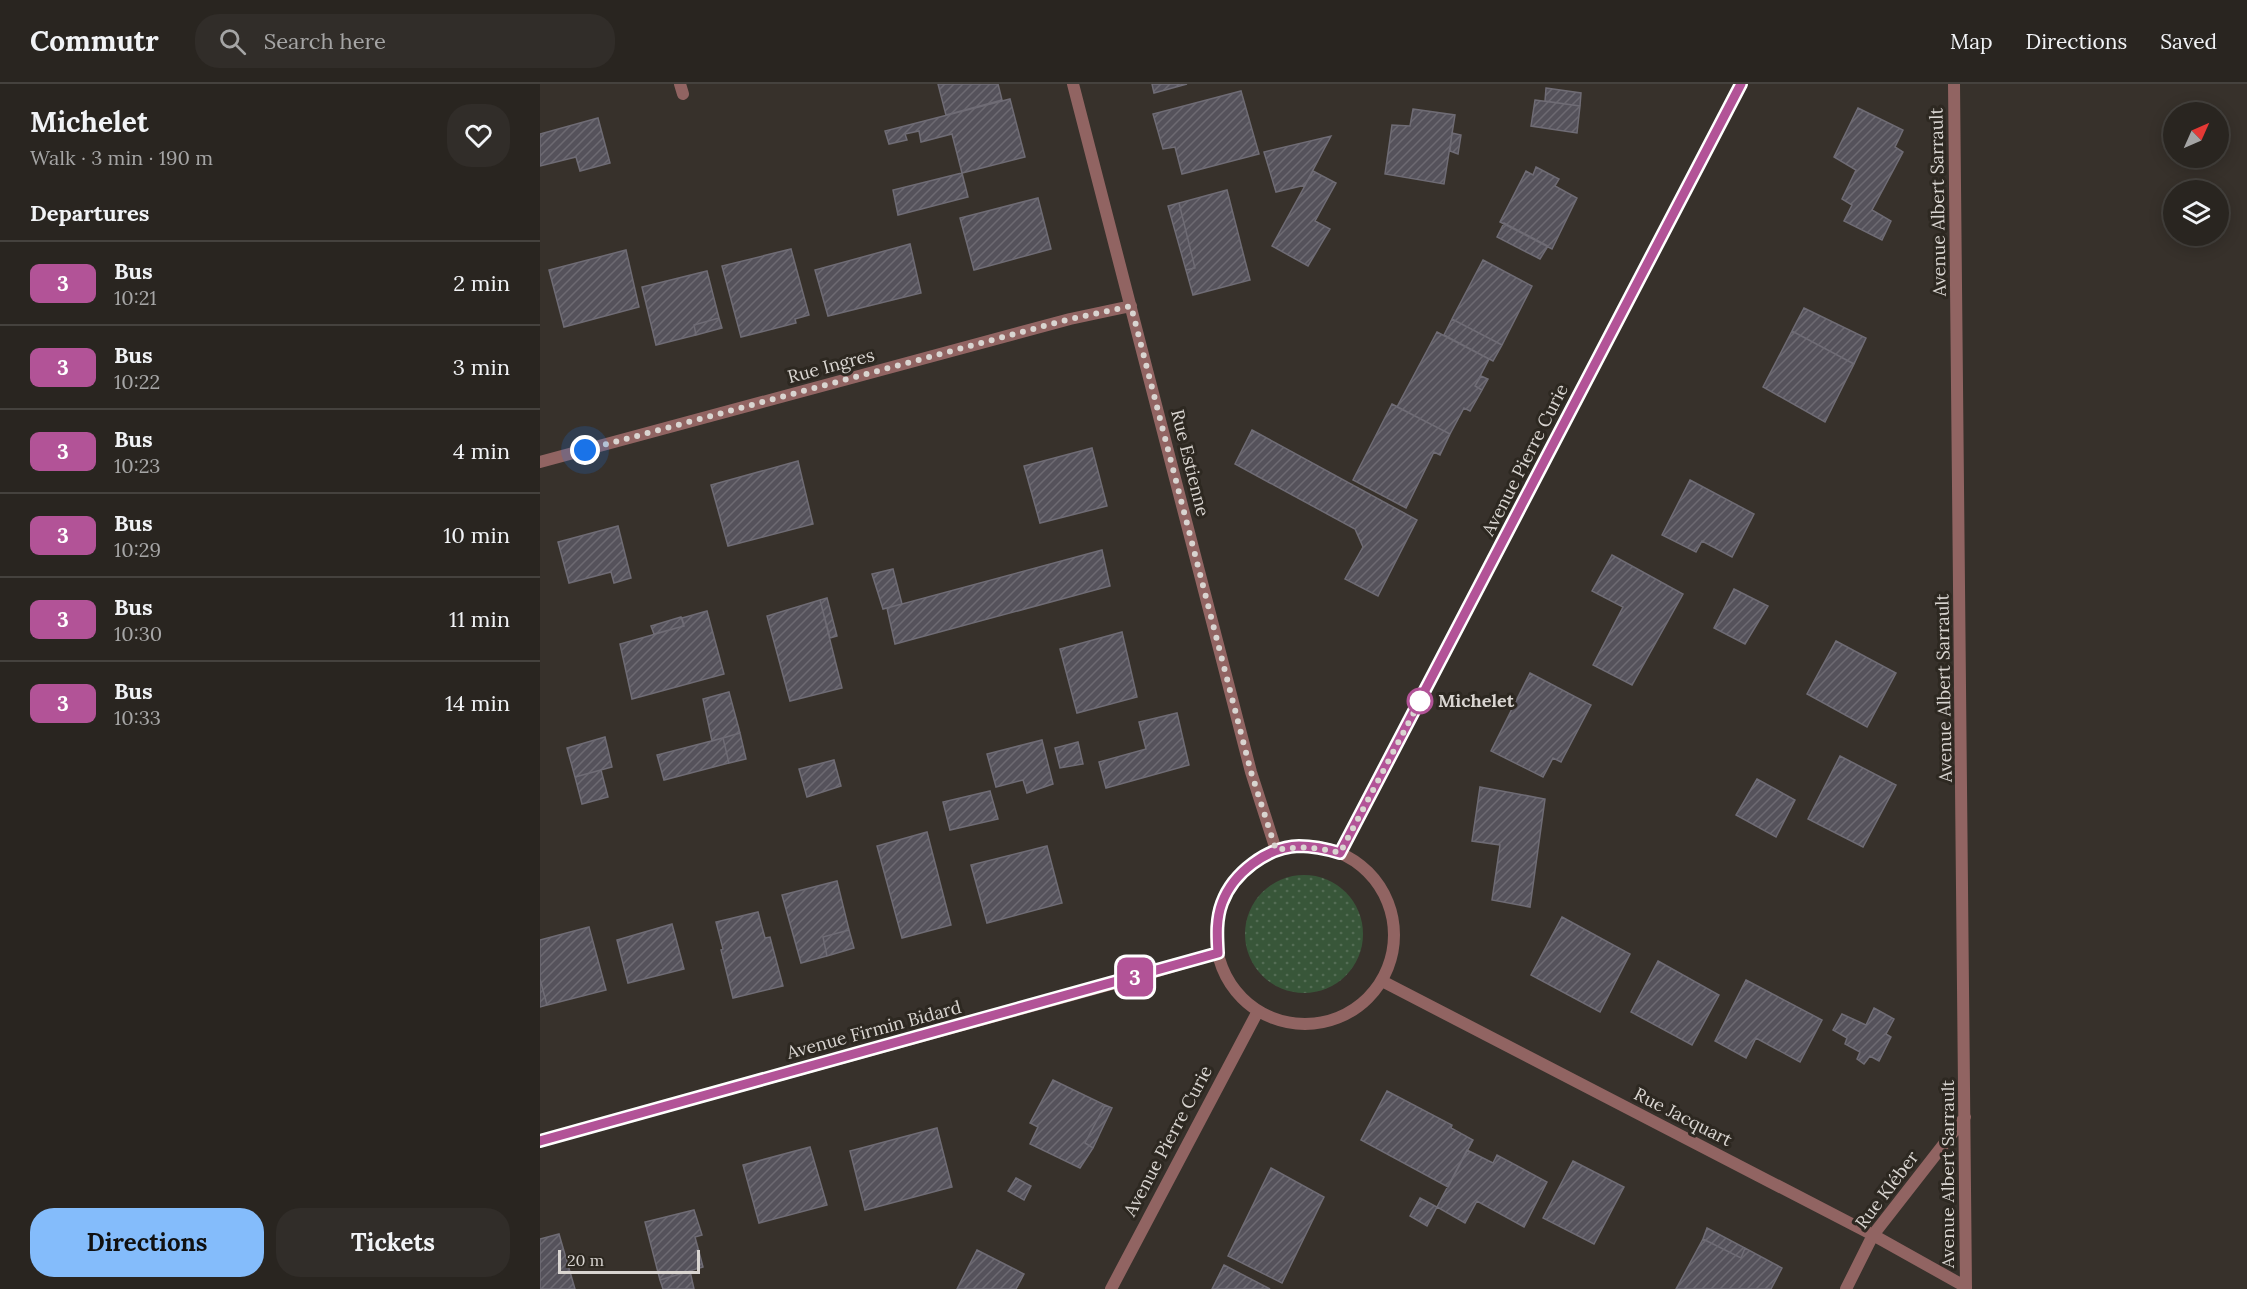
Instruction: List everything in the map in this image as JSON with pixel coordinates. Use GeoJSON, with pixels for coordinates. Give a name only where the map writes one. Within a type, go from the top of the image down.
{"type":"FeatureCollection","features":[{"type":"Feature","properties":{"kind":"street","name":"Rue Estienne"},"geometry":{"type":"LineString","coordinates":[[1073,84],[1251,772],[1276,850]]}},
{"type":"Feature","properties":{"kind":"street","name":"Avenue Pierre Curie"},"geometry":{"type":"LineString","coordinates":[[1340,853],[1741,84]]}},
{"type":"Feature","properties":{"kind":"street","name":"Avenue Albert Sarrault"},"geometry":{"type":"LineString","coordinates":[[1954,85],[1959,386],[1966,1288]]}},
{"type":"Feature","properties":{"kind":"street","name":"Rue Ingres"},"geometry":{"type":"LineString","coordinates":[[540,462],[1070,319],[1131,306]]}},
{"type":"Feature","properties":{"kind":"street"},"geometry":{"type":"LineString","coordinates":[[1298,846],[1340,853],[1366,869],[1384,894],[1393,923],[1393,953],[1382,981],[1364,1003],[1340,1017],[1322,1022],[1312,1024],[1284,1022],[1258,1011],[1240,996],[1226,976],[1218,953],[1216,927],[1222,902],[1234,880],[1253,862],[1276,850],[1298,846]]}},
{"type":"Feature","properties":{"kind":"street","name":"Avenue Firmin Bidard"},"geometry":{"type":"LineString","coordinates":[[540,1141],[1218,953]]}},
{"type":"Feature","properties":{"kind":"street","name":"Rue Jacquart"},"geometry":{"type":"LineString","coordinates":[[1382,981],[1873,1235],[1966,1288]]}},
{"type":"Feature","properties":{"kind":"street","name":"Avenue Pierre Curie"},"geometry":{"type":"LineString","coordinates":[[1111,1289],[1258,1011]]}},
{"type":"Feature","properties":{"kind":"street","name":"Rue Kléber"},"geometry":{"type":"LineString","coordinates":[[1846,1289],[1873,1235],[1965,1117]]}},
{"type":"Feature","properties":{"kind":"green space"},"geometry":{"type":"Polygon","coordinates":[[[1304,875],[1326,880],[1346,892],[1358,912],[1363,934],[1358,956],[1346,976],[1326,988],[1304,993],[1282,988],[1262,976],[1250,956],[1245,934],[1250,912],[1262,892],[1282,880],[1304,875]]]}},
{"type":"Feature","properties":{"kind":"building"},"geometry":{"type":"Polygon","coordinates":[[[938,84],[998,84],[1002,100],[946,115],[938,84]]]}},
{"type":"Feature","properties":{"kind":"building"},"geometry":{"type":"Polygon","coordinates":[[[1152,84],[1187,84],[1154,93],[1152,84]]]}},
{"type":"Feature","properties":{"kind":"building"},"geometry":{"type":"Polygon","coordinates":[[[1546,88],[1581,93],[1580,106],[1545,101],[1546,88]]]}},
{"type":"Feature","properties":{"kind":"building"},"geometry":{"type":"Polygon","coordinates":[[[1241,91],[1259,154],[1182,174],[1175,147],[1163,149],[1153,114],[1241,91]]]}},
{"type":"Feature","properties":{"kind":"building"},"geometry":{"type":"Polygon","coordinates":[[[1010,99],[1025,157],[962,173],[952,134],[921,142],[919,131],[905,134],[907,140],[889,144],[885,131],[1010,99]]]}},
{"type":"Feature","properties":{"kind":"building"},"geometry":{"type":"Polygon","coordinates":[[[1535,100],[1580,106],[1577,133],[1531,126],[1535,100]]]}},
{"type":"Feature","properties":{"kind":"building"},"geometry":{"type":"Polygon","coordinates":[[[1858,108],[1903,130],[1895,147],[1903,152],[1872,210],[1891,221],[1882,240],[1844,221],[1852,205],[1842,199],[1856,170],[1834,157],[1858,108]]]}},
{"type":"Feature","properties":{"kind":"building"},"geometry":{"type":"Polygon","coordinates":[[[1413,109],[1455,115],[1444,184],[1385,174],[1392,125],[1410,126],[1413,109]]]}},
{"type":"Feature","properties":{"kind":"building"},"geometry":{"type":"Polygon","coordinates":[[[598,118],[610,163],[580,171],[576,157],[540,166],[540,134],[598,118]]]}},
{"type":"Feature","properties":{"kind":"building"},"geometry":{"type":"Polygon","coordinates":[[[1452,133],[1461,135],[1458,154],[1450,151],[1452,133]]]}},
{"type":"Feature","properties":{"kind":"building"},"geometry":{"type":"Polygon","coordinates":[[[1331,136],[1305,185],[1276,192],[1264,152],[1331,136]]]}},
{"type":"Feature","properties":{"kind":"building"},"geometry":{"type":"Polygon","coordinates":[[[1536,167],[1559,179],[1555,186],[1577,198],[1552,249],[1500,222],[1526,171],[1533,175],[1536,167]]]}},
{"type":"Feature","properties":{"kind":"building"},"geometry":{"type":"Polygon","coordinates":[[[1313,171],[1336,183],[1315,221],[1330,229],[1308,266],[1272,246],[1313,171]]]}},
{"type":"Feature","properties":{"kind":"building"},"geometry":{"type":"Polygon","coordinates":[[[962,173],[968,197],[898,215],[893,190],[962,173]]]}},
{"type":"Feature","properties":{"kind":"building"},"geometry":{"type":"Polygon","coordinates":[[[1227,190],[1250,280],[1193,295],[1186,270],[1195,268],[1179,203],[1227,190]]]}},
{"type":"Feature","properties":{"kind":"building"},"geometry":{"type":"Polygon","coordinates":[[[1038,198],[1051,249],[974,270],[960,218],[1038,198]]]}},
{"type":"Feature","properties":{"kind":"building"},"geometry":{"type":"Polygon","coordinates":[[[1179,203],[1195,268],[1186,270],[1168,206],[1179,203]]]}},
{"type":"Feature","properties":{"kind":"building"},"geometry":{"type":"Polygon","coordinates":[[[1504,223],[1548,246],[1540,259],[1497,237],[1504,223]]]}},
{"type":"Feature","properties":{"kind":"building"},"geometry":{"type":"Polygon","coordinates":[[[910,244],[921,293],[828,316],[815,270],[910,244]]]}},
{"type":"Feature","properties":{"kind":"building"},"geometry":{"type":"Polygon","coordinates":[[[791,249],[809,315],[795,319],[796,323],[741,337],[722,266],[791,249]]]}},
{"type":"Feature","properties":{"kind":"building"},"geometry":{"type":"Polygon","coordinates":[[[626,250],[639,307],[564,327],[549,270],[626,250]]]}},
{"type":"Feature","properties":{"kind":"building"},"geometry":{"type":"Polygon","coordinates":[[[1483,260],[1532,286],[1502,345],[1452,319],[1483,260]]]}},
{"type":"Feature","properties":{"kind":"building"},"geometry":{"type":"Polygon","coordinates":[[[707,271],[719,318],[694,325],[696,335],[656,345],[642,287],[707,271]]]}},
{"type":"Feature","properties":{"kind":"building"},"geometry":{"type":"Polygon","coordinates":[[[1804,308],[1866,338],[1854,364],[1792,331],[1804,308]]]}},
{"type":"Feature","properties":{"kind":"building"},"geometry":{"type":"Polygon","coordinates":[[[719,318],[722,328],[696,335],[694,325],[719,318]]]}},
{"type":"Feature","properties":{"kind":"building"},"geometry":{"type":"Polygon","coordinates":[[[1452,319],[1502,345],[1493,361],[1444,335],[1452,319]]]}},
{"type":"Feature","properties":{"kind":"building"},"geometry":{"type":"Polygon","coordinates":[[[1792,331],[1854,364],[1825,422],[1763,387],[1792,331]]]}},
{"type":"Feature","properties":{"kind":"building"},"geometry":{"type":"Polygon","coordinates":[[[1437,332],[1489,359],[1475,386],[1482,390],[1470,411],[1464,408],[1450,434],[1397,407],[1437,332]]]}},
{"type":"Feature","properties":{"kind":"building"},"geometry":{"type":"Polygon","coordinates":[[[1481,376],[1488,379],[1482,390],[1475,386],[1481,376]]]}},
{"type":"Feature","properties":{"kind":"building"},"geometry":{"type":"Polygon","coordinates":[[[1392,404],[1450,434],[1440,455],[1434,452],[1406,508],[1353,480],[1392,404]]]}},
{"type":"Feature","properties":{"kind":"building"},"geometry":{"type":"Polygon","coordinates":[[[1252,430],[1417,520],[1378,596],[1345,579],[1363,547],[1355,529],[1235,464],[1252,430]]]}},
{"type":"Feature","properties":{"kind":"building"},"geometry":{"type":"Polygon","coordinates":[[[1092,448],[1107,506],[1040,523],[1024,466],[1092,448]]]}},
{"type":"Feature","properties":{"kind":"building"},"geometry":{"type":"Polygon","coordinates":[[[798,461],[813,524],[728,546],[711,485],[798,461]]]}},
{"type":"Feature","properties":{"kind":"building"},"geometry":{"type":"Polygon","coordinates":[[[1690,480],[1754,514],[1732,557],[1702,541],[1696,552],[1662,535],[1690,480]]]}},
{"type":"Feature","properties":{"kind":"building"},"geometry":{"type":"Polygon","coordinates":[[[618,526],[631,578],[614,583],[611,572],[569,583],[558,542],[618,526]]]}},
{"type":"Feature","properties":{"kind":"building"},"geometry":{"type":"Polygon","coordinates":[[[1102,550],[1110,586],[895,644],[887,608],[1102,550]]]}},
{"type":"Feature","properties":{"kind":"building"},"geometry":{"type":"Polygon","coordinates":[[[1612,555],[1683,594],[1632,685],[1593,665],[1623,607],[1592,591],[1612,555]]]}},
{"type":"Feature","properties":{"kind":"building"},"geometry":{"type":"Polygon","coordinates":[[[893,569],[902,604],[883,609],[872,574],[893,569]]]}},
{"type":"Feature","properties":{"kind":"building"},"geometry":{"type":"Polygon","coordinates":[[[1734,589],[1768,606],[1745,644],[1714,628],[1734,589]]]}},
{"type":"Feature","properties":{"kind":"building"},"geometry":{"type":"Polygon","coordinates":[[[827,598],[837,636],[830,638],[820,600],[827,598]]]}},
{"type":"Feature","properties":{"kind":"building"},"geometry":{"type":"Polygon","coordinates":[[[820,600],[842,688],[790,701],[767,616],[820,600]]]}},
{"type":"Feature","properties":{"kind":"building"},"geometry":{"type":"Polygon","coordinates":[[[707,611],[724,674],[632,699],[620,644],[684,626],[682,618],[707,611]]]}},
{"type":"Feature","properties":{"kind":"building"},"geometry":{"type":"Polygon","coordinates":[[[681,617],[684,626],[654,634],[651,626],[681,617]]]}},
{"type":"Feature","properties":{"kind":"building"},"geometry":{"type":"Polygon","coordinates":[[[1122,632],[1137,697],[1077,713],[1060,649],[1122,632]]]}},
{"type":"Feature","properties":{"kind":"building"},"geometry":{"type":"Polygon","coordinates":[[[1836,641],[1896,673],[1867,727],[1807,694],[1836,641]]]}},
{"type":"Feature","properties":{"kind":"building"},"geometry":{"type":"Polygon","coordinates":[[[1530,673],[1591,705],[1561,762],[1553,758],[1543,777],[1491,751],[1530,673]]]}},
{"type":"Feature","properties":{"kind":"building"},"geometry":{"type":"Polygon","coordinates":[[[729,692],[740,733],[712,741],[703,699],[729,692]]]}},
{"type":"Feature","properties":{"kind":"building"},"geometry":{"type":"Polygon","coordinates":[[[1177,713],[1189,765],[1106,788],[1099,762],[1146,749],[1139,722],[1177,713]]]}},
{"type":"Feature","properties":{"kind":"building"},"geometry":{"type":"Polygon","coordinates":[[[740,733],[746,759],[729,763],[723,738],[740,733]]]}},
{"type":"Feature","properties":{"kind":"building"},"geometry":{"type":"Polygon","coordinates":[[[605,737],[612,767],[575,777],[567,748],[605,737]]]}},
{"type":"Feature","properties":{"kind":"building"},"geometry":{"type":"Polygon","coordinates":[[[723,738],[729,763],[664,780],[657,755],[723,738]]]}},
{"type":"Feature","properties":{"kind":"building"},"geometry":{"type":"Polygon","coordinates":[[[1042,740],[1053,784],[1027,793],[1023,780],[996,787],[987,754],[1042,740]]]}},
{"type":"Feature","properties":{"kind":"building"},"geometry":{"type":"Polygon","coordinates":[[[1078,742],[1083,764],[1060,768],[1055,748],[1078,742]]]}},
{"type":"Feature","properties":{"kind":"building"},"geometry":{"type":"Polygon","coordinates":[[[1840,756],[1896,785],[1863,847],[1808,819],[1840,756]]]}},
{"type":"Feature","properties":{"kind":"building"},"geometry":{"type":"Polygon","coordinates":[[[834,760],[841,786],[807,797],[799,769],[834,760]]]}},
{"type":"Feature","properties":{"kind":"building"},"geometry":{"type":"Polygon","coordinates":[[[601,770],[608,797],[582,804],[575,777],[601,770]]]}},
{"type":"Feature","properties":{"kind":"building"},"geometry":{"type":"Polygon","coordinates":[[[1757,779],[1795,800],[1776,837],[1736,815],[1757,779]]]}},
{"type":"Feature","properties":{"kind":"building"},"geometry":{"type":"Polygon","coordinates":[[[1480,787],[1545,799],[1530,907],[1492,900],[1500,845],[1472,841],[1480,787]]]}},
{"type":"Feature","properties":{"kind":"building"},"geometry":{"type":"Polygon","coordinates":[[[990,791],[998,819],[950,830],[943,802],[990,791]]]}},
{"type":"Feature","properties":{"kind":"building"},"geometry":{"type":"Polygon","coordinates":[[[927,832],[951,925],[902,938],[877,846],[927,832]]]}},
{"type":"Feature","properties":{"kind":"building"},"geometry":{"type":"Polygon","coordinates":[[[1047,846],[1062,903],[987,923],[971,865],[1047,846]]]}},
{"type":"Feature","properties":{"kind":"building"},"geometry":{"type":"Polygon","coordinates":[[[837,881],[849,930],[823,937],[827,956],[801,963],[782,895],[837,881]]]}},
{"type":"Feature","properties":{"kind":"building"},"geometry":{"type":"Polygon","coordinates":[[[758,912],[765,938],[770,937],[783,986],[733,998],[716,922],[758,912]]]}},
{"type":"Feature","properties":{"kind":"building"},"geometry":{"type":"Polygon","coordinates":[[[1562,917],[1630,954],[1600,1012],[1531,975],[1562,917]]]}},
{"type":"Feature","properties":{"kind":"building"},"geometry":{"type":"Polygon","coordinates":[[[672,924],[684,969],[628,983],[617,940],[672,924]]]}},
{"type":"Feature","properties":{"kind":"building"},"geometry":{"type":"Polygon","coordinates":[[[589,927],[606,990],[547,1005],[540,979],[540,940],[589,927]]]}},
{"type":"Feature","properties":{"kind":"building"},"geometry":{"type":"Polygon","coordinates":[[[849,930],[854,948],[827,956],[823,937],[849,930]]]}},
{"type":"Feature","properties":{"kind":"building"},"geometry":{"type":"Polygon","coordinates":[[[1658,961],[1719,995],[1692,1045],[1631,1012],[1658,961]]]}},
{"type":"Feature","properties":{"kind":"building"},"geometry":{"type":"Polygon","coordinates":[[[540,979],[547,1005],[540,1007],[540,979]]]}},
{"type":"Feature","properties":{"kind":"building"},"geometry":{"type":"Polygon","coordinates":[[[1746,980],[1822,1020],[1800,1062],[1756,1038],[1746,1058],[1715,1041],[1746,980]]]}},
{"type":"Feature","properties":{"kind":"building"},"geometry":{"type":"Polygon","coordinates":[[[1874,1008],[1894,1019],[1886,1034],[1891,1037],[1879,1061],[1870,1056],[1864,1064],[1857,1059],[1860,1052],[1845,1044],[1847,1038],[1833,1030],[1842,1014],[1866,1025],[1874,1008]]]}},
{"type":"Feature","properties":{"kind":"building"},"geometry":{"type":"Polygon","coordinates":[[[1053,1080],[1105,1105],[1085,1143],[1093,1148],[1080,1168],[1030,1144],[1038,1127],[1030,1123],[1053,1080]]]}},
{"type":"Feature","properties":{"kind":"building"},"geometry":{"type":"Polygon","coordinates":[[[1387,1091],[1452,1125],[1451,1128],[1473,1140],[1448,1187],[1361,1140],[1387,1091]]]}},
{"type":"Feature","properties":{"kind":"building"},"geometry":{"type":"Polygon","coordinates":[[[1105,1105],[1112,1108],[1093,1148],[1085,1143],[1105,1105]]]}},
{"type":"Feature","properties":{"kind":"building"},"geometry":{"type":"Polygon","coordinates":[[[937,1128],[952,1187],[865,1210],[850,1151],[937,1128]]]}},
{"type":"Feature","properties":{"kind":"building"},"geometry":{"type":"Polygon","coordinates":[[[810,1147],[827,1205],[759,1223],[743,1165],[810,1147]]]}},
{"type":"Feature","properties":{"kind":"building"},"geometry":{"type":"Polygon","coordinates":[[[1467,1150],[1493,1163],[1497,1155],[1547,1182],[1524,1227],[1477,1201],[1465,1223],[1437,1207],[1467,1150]]]}},
{"type":"Feature","properties":{"kind":"building"},"geometry":{"type":"Polygon","coordinates":[[[1573,1161],[1624,1187],[1594,1244],[1543,1218],[1573,1161]]]}},
{"type":"Feature","properties":{"kind":"building"},"geometry":{"type":"Polygon","coordinates":[[[1271,1168],[1324,1197],[1282,1283],[1228,1256],[1271,1168]]]}},
{"type":"Feature","properties":{"kind":"building"},"geometry":{"type":"Polygon","coordinates":[[[1016,1178],[1031,1186],[1024,1200],[1008,1191],[1016,1178]]]}},
{"type":"Feature","properties":{"kind":"building"},"geometry":{"type":"Polygon","coordinates":[[[1420,1198],[1437,1207],[1427,1226],[1410,1216],[1420,1198]]]}},
{"type":"Feature","properties":{"kind":"building"},"geometry":{"type":"Polygon","coordinates":[[[694,1210],[702,1235],[695,1237],[703,1267],[660,1280],[645,1222],[694,1210]]]}},
{"type":"Feature","properties":{"kind":"building"},"geometry":{"type":"Polygon","coordinates":[[[1707,1228],[1745,1248],[1741,1258],[1703,1239],[1707,1228]]]}},
{"type":"Feature","properties":{"kind":"building"},"geometry":{"type":"Polygon","coordinates":[[[559,1234],[575,1289],[540,1289],[540,1239],[559,1234]]]}},
{"type":"Feature","properties":{"kind":"building"},"geometry":{"type":"Polygon","coordinates":[[[1703,1239],[1741,1258],[1745,1248],[1782,1268],[1771,1289],[1676,1289],[1703,1239]]]}},
{"type":"Feature","properties":{"kind":"building"},"geometry":{"type":"Polygon","coordinates":[[[977,1250],[1024,1274],[1016,1289],[957,1289],[977,1250]]]}},
{"type":"Feature","properties":{"kind":"building"},"geometry":{"type":"Polygon","coordinates":[[[1224,1265],[1270,1289],[1212,1289],[1224,1265]]]}},
{"type":"Feature","properties":{"kind":"building"},"geometry":{"type":"Polygon","coordinates":[[[690,1271],[694,1289],[663,1289],[660,1280],[690,1271]]]}},
{"type":"Feature","properties":{"kind":"bus line","name":"3"},"geometry":{"type":"LineString","coordinates":[[540,1141],[1218,953],[1216,927],[1222,902],[1234,880],[1253,862],[1276,850],[1298,846],[1340,853],[1741,84]]}},
{"type":"Feature","properties":{"kind":"place","name":"Michelet"},"geometry":{"type":"Point","coordinates":[1420,701]}},
{"type":"Feature","properties":{"kind":"route"},"geometry":{"type":"LineString","coordinates":[[585,450],[1070,319],[1131,306],[1251,772],[1276,850],[1298,846],[1340,853],[1420,701]]}}]}
